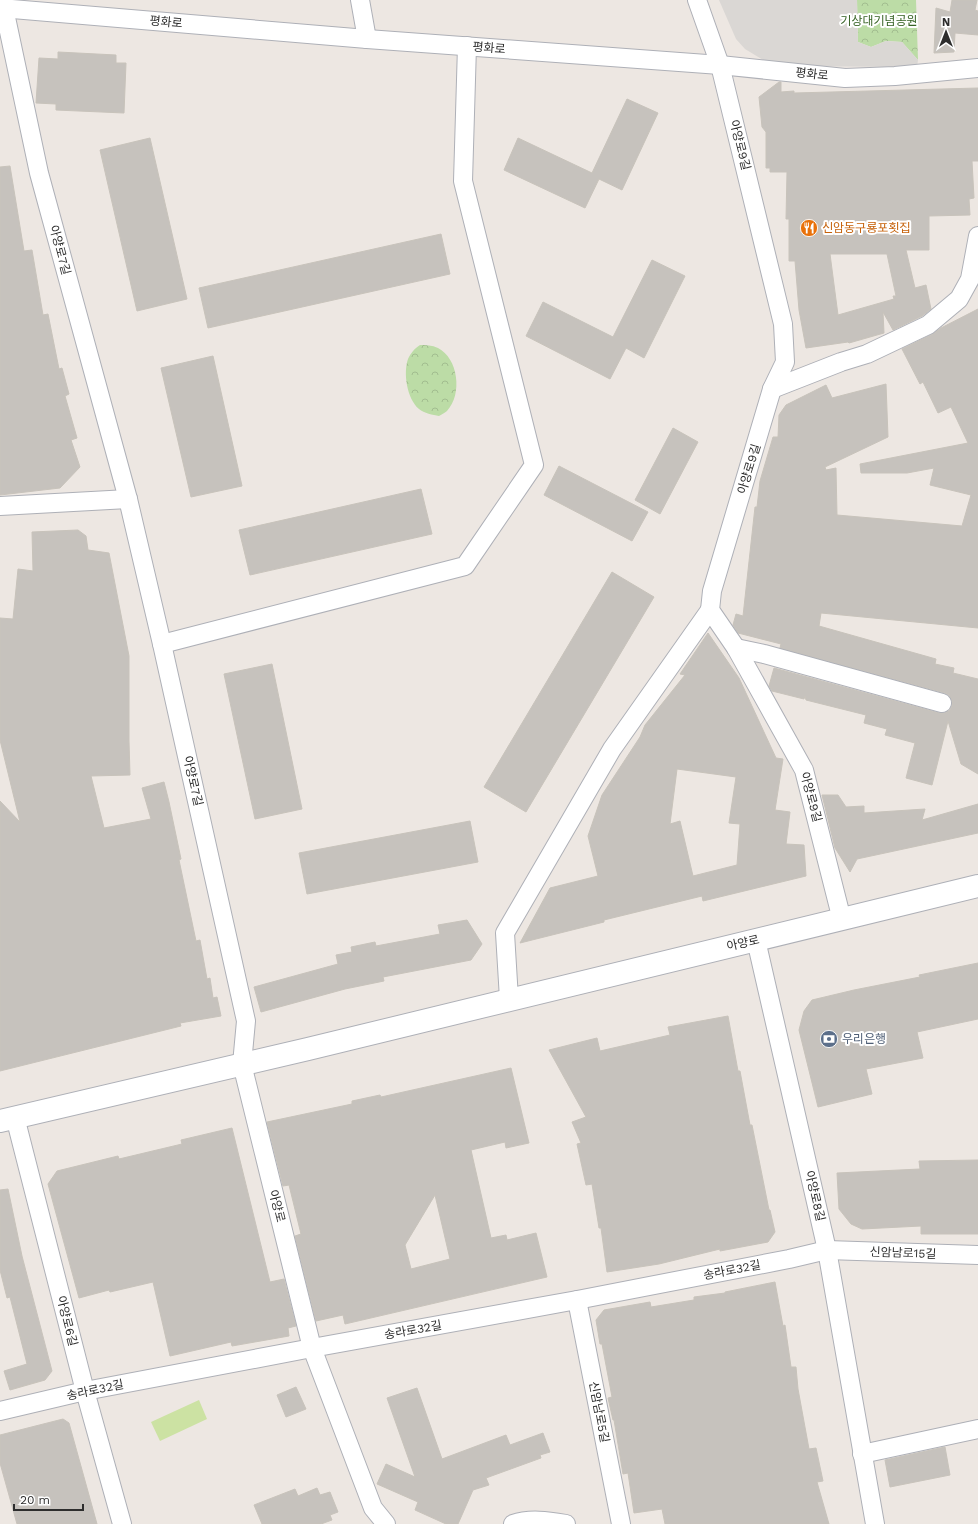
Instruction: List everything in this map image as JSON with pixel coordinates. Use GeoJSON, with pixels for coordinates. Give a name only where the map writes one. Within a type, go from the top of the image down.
{"type":"FeatureCollection","features":[{"type":"Feature","properties":{"kind":"main road","name":"아양로"},"geometry":{"type":"LineString","coordinates":[[8,1119],[509,1000],[978,886]]}},
{"type":"Feature","properties":{"kind":"street"},"geometry":{"type":"LineString","coordinates":[[360,0],[367,39]]}},
{"type":"Feature","properties":{"kind":"street","name":"아양로9길"},"geometry":{"type":"LineString","coordinates":[[697,0],[720,65],[783,324],[785,362],[772,389],[712,591],[710,610],[736,648],[804,770],[842,920]]}},
{"type":"Feature","properties":{"kind":"street","name":"평화로"},"geometry":{"type":"LineString","coordinates":[[1,5],[367,39],[720,65],[845,78],[895,76],[978,68]]}},
{"type":"Feature","properties":{"kind":"street","name":"아양로7길"},"geometry":{"type":"LineString","coordinates":[[1,5],[39,173],[128,499],[162,644],[246,1021],[242,1064]]}},
{"type":"Feature","properties":{"kind":"street"},"geometry":{"type":"LineString","coordinates":[[162,644],[466,566],[534,465],[463,181],[467,46]]}},
{"type":"Feature","properties":{"kind":"street"},"geometry":{"type":"LineString","coordinates":[[772,389],[841,362],[867,354],[932,321],[959,299],[970,279],[978,236]]}},
{"type":"Feature","properties":{"kind":"street"},"geometry":{"type":"LineString","coordinates":[[0,506],[128,499]]}},
{"type":"Feature","properties":{"kind":"street"},"geometry":{"type":"LineString","coordinates":[[509,1000],[505,933],[612,749],[710,610]]}},
{"type":"Feature","properties":{"kind":"street"},"geometry":{"type":"LineString","coordinates":[[736,648],[772,656],[942,703]]}},
{"type":"Feature","properties":{"kind":"street","name":"아양로8길"},"geometry":{"type":"LineString","coordinates":[[756,940],[827,1250],[875,1524]]}},
{"type":"Feature","properties":{"kind":"street","name":"아양로"},"geometry":{"type":"LineString","coordinates":[[242,1064],[312,1348],[373,1508],[386,1524]]}},
{"type":"Feature","properties":{"kind":"street","name":"아양로6길"},"geometry":{"type":"LineString","coordinates":[[8,1119],[122,1524]]}},
{"type":"Feature","properties":{"kind":"street","name":"신암남로15길"},"geometry":{"type":"LineString","coordinates":[[827,1250],[978,1255]]}},
{"type":"Feature","properties":{"kind":"street","name":"송라로32길"},"geometry":{"type":"LineString","coordinates":[[0,1411],[85,1391],[577,1300],[789,1259],[827,1250]]}},
{"type":"Feature","properties":{"kind":"street","name":"신암남로5길"},"geometry":{"type":"LineString","coordinates":[[577,1300],[621,1524]]}},
{"type":"Feature","properties":{"kind":"street"},"geometry":{"type":"LineString","coordinates":[[862,1454],[978,1430]]}},
{"type":"Feature","properties":{"kind":"street"},"geometry":{"type":"LineString","coordinates":[[513,1524],[522,1521],[540,1521],[566,1524]]}},
{"type":"Feature","properties":{"kind":"green space","name":"기상대기념공원"},"geometry":{"type":"Polygon","coordinates":[[[857,0],[916,0],[918,60],[902,42],[886,41],[871,47],[858,42],[857,0]]]}},
{"type":"Feature","properties":{"kind":"green space"},"geometry":{"type":"Polygon","coordinates":[[[420,345],[438,348],[445,353],[454,368],[456,377],[455,395],[452,404],[447,411],[439,416],[426,413],[419,409],[415,405],[407,386],[406,371],[408,359],[420,345]]]}},
{"type":"Feature","properties":{"kind":"green space"},"geometry":{"type":"Polygon","coordinates":[[[199,1400],[207,1419],[160,1441],[151,1422],[199,1400]]]}},
{"type":"Feature","properties":{"kind":"shaded area"},"geometry":{"type":"Polygon","coordinates":[[[719,0],[857,0],[858,42],[871,47],[886,41],[902,42],[918,60],[917,67],[773,66],[745,49],[736,39],[719,0]]]}},
{"type":"Feature","properties":{"kind":"building"},"geometry":{"type":"Polygon","coordinates":[[[952,0],[977,0],[975,10],[978,11],[978,35],[955,33],[954,52],[934,53],[936,8],[950,12],[952,0]]]}},
{"type":"Feature","properties":{"kind":"building"},"geometry":{"type":"Polygon","coordinates":[[[58,52],[116,55],[116,63],[126,63],[124,113],[56,110],[56,104],[36,103],[39,58],[58,59],[58,52]]]}},
{"type":"Feature","properties":{"kind":"building"},"geometry":{"type":"Polygon","coordinates":[[[779,82],[781,82],[781,92],[794,91],[794,93],[978,88],[978,161],[972,161],[974,198],[969,199],[970,215],[929,216],[929,250],[906,250],[915,288],[926,285],[931,309],[922,316],[893,330],[883,312],[884,333],[849,343],[806,348],[799,310],[795,261],[789,261],[789,219],[786,219],[787,172],[770,172],[770,168],[766,168],[766,132],[762,127],[759,97],[779,82]],[[830,254],[838,315],[894,299],[893,296],[896,296],[887,254],[830,254]]]}},
{"type":"Feature","properties":{"kind":"building"},"geometry":{"type":"Polygon","coordinates":[[[627,99],[658,113],[622,190],[599,179],[585,208],[504,170],[518,138],[592,173],[627,99]]]}},
{"type":"Feature","properties":{"kind":"building"},"geometry":{"type":"Polygon","coordinates":[[[150,138],[187,299],[137,311],[100,150],[150,138]]]}},
{"type":"Feature","properties":{"kind":"building"},"geometry":{"type":"Polygon","coordinates":[[[10,166],[24,251],[32,250],[43,315],[48,314],[59,369],[62,368],[69,394],[65,396],[77,438],[71,440],[80,467],[60,488],[0,495],[0,167],[10,166]]]}},
{"type":"Feature","properties":{"kind":"building"},"geometry":{"type":"Polygon","coordinates":[[[441,234],[450,274],[208,328],[199,288],[441,234]]]}},
{"type":"Feature","properties":{"kind":"building"},"geometry":{"type":"Polygon","coordinates":[[[652,260],[685,276],[644,358],[626,348],[610,379],[526,336],[543,302],[613,337],[652,260]]]}},
{"type":"Feature","properties":{"kind":"building"},"geometry":{"type":"Polygon","coordinates":[[[978,309],[978,628],[821,613],[819,626],[936,659],[935,664],[954,668],[953,673],[978,679],[978,774],[961,764],[948,721],[932,785],[906,778],[915,743],[885,735],[887,729],[864,723],[866,715],[806,700],[805,696],[804,699],[772,691],[769,686],[774,668],[939,713],[945,713],[950,710],[952,701],[949,695],[780,648],[781,644],[738,633],[733,625],[736,614],[743,616],[755,507],[757,507],[760,481],[773,437],[778,437],[779,415],[786,405],[826,385],[832,398],[886,384],[888,437],[825,467],[826,470],[836,468],[837,515],[962,526],[971,495],[930,485],[934,468],[907,473],[861,473],[860,464],[968,443],[951,407],[938,413],[923,382],[920,384],[902,349],[978,309]]]}},
{"type":"Feature","properties":{"kind":"building"},"geometry":{"type":"Polygon","coordinates":[[[213,356],[242,486],[191,497],[161,368],[213,356]]]}},
{"type":"Feature","properties":{"kind":"building"},"geometry":{"type":"Polygon","coordinates":[[[673,428],[698,442],[660,514],[635,500],[673,428]]]}},
{"type":"Feature","properties":{"kind":"building"},"geometry":{"type":"Polygon","coordinates":[[[559,466],[648,512],[632,541],[544,495],[559,466]]]}},
{"type":"Feature","properties":{"kind":"building"},"geometry":{"type":"Polygon","coordinates":[[[421,489],[432,534],[250,575],[239,530],[421,489]]]}},
{"type":"Feature","properties":{"kind":"building"},"geometry":{"type":"Polygon","coordinates":[[[78,530],[86,536],[88,550],[109,553],[129,656],[130,775],[91,776],[104,828],[151,819],[142,788],[164,782],[181,859],[179,860],[196,941],[200,940],[207,979],[210,978],[213,998],[217,997],[221,1016],[180,1023],[181,1026],[0,1071],[0,801],[20,822],[0,740],[0,618],[13,619],[18,569],[33,571],[32,532],[78,530]]]}},
{"type":"Feature","properties":{"kind":"building"},"geometry":{"type":"Polygon","coordinates":[[[612,572],[654,597],[526,812],[484,787],[612,572]]]}},
{"type":"Feature","properties":{"kind":"building"},"geometry":{"type":"Polygon","coordinates":[[[708,633],[739,678],[776,758],[783,759],[775,810],[790,812],[786,844],[804,845],[806,876],[703,901],[702,896],[604,920],[604,922],[520,943],[550,888],[598,876],[588,836],[602,795],[640,737],[645,725],[685,675],[680,674],[708,633]],[[677,769],[670,824],[680,821],[693,876],[737,865],[740,824],[729,823],[736,777],[677,769]]]}},
{"type":"Feature","properties":{"kind":"building"},"geometry":{"type":"Polygon","coordinates":[[[272,664],[302,809],[255,819],[224,674],[272,664]]]}},
{"type":"Feature","properties":{"kind":"building"},"geometry":{"type":"Polygon","coordinates":[[[822,795],[838,795],[846,807],[864,806],[864,813],[925,809],[922,820],[978,804],[978,833],[857,859],[850,872],[835,848],[822,795]]]}},
{"type":"Feature","properties":{"kind":"building"},"geometry":{"type":"Polygon","coordinates":[[[470,821],[478,862],[307,894],[299,853],[470,821]]]}},
{"type":"Feature","properties":{"kind":"building"},"geometry":{"type":"Polygon","coordinates":[[[467,920],[482,944],[471,960],[383,977],[384,981],[345,989],[261,1012],[254,987],[338,964],[336,955],[352,952],[351,947],[375,942],[376,946],[440,934],[438,925],[467,920]]]}},
{"type":"Feature","properties":{"kind":"building"},"geometry":{"type":"Polygon","coordinates":[[[978,963],[978,1019],[917,1032],[923,1058],[866,1069],[872,1094],[818,1107],[799,1030],[804,1011],[812,1000],[978,963]]]}},
{"type":"Feature","properties":{"kind":"building"},"geometry":{"type":"Polygon","coordinates":[[[728,1016],[738,1071],[740,1071],[750,1125],[752,1125],[769,1210],[775,1232],[768,1242],[720,1251],[720,1249],[659,1264],[607,1272],[601,1228],[599,1228],[592,1184],[586,1185],[577,1144],[581,1143],[572,1122],[586,1117],[549,1050],[597,1038],[600,1051],[670,1035],[668,1027],[728,1016]]]}},
{"type":"Feature","properties":{"kind":"building"},"geometry":{"type":"Polygon","coordinates":[[[511,1068],[529,1143],[506,1148],[505,1142],[471,1150],[491,1238],[506,1235],[507,1240],[536,1233],[547,1277],[345,1324],[343,1315],[316,1321],[295,1236],[301,1234],[289,1185],[283,1186],[267,1122],[352,1104],[352,1101],[380,1095],[381,1097],[511,1068]],[[435,1195],[405,1245],[411,1269],[450,1259],[435,1195]]]}},
{"type":"Feature","properties":{"kind":"building"},"geometry":{"type":"Polygon","coordinates":[[[232,1128],[270,1282],[284,1279],[296,1326],[288,1328],[289,1336],[232,1346],[231,1342],[170,1356],[153,1282],[110,1292],[109,1290],[79,1298],[48,1184],[57,1171],[118,1156],[119,1159],[182,1144],[181,1140],[232,1128]]]}},
{"type":"Feature","properties":{"kind":"building"},"geometry":{"type":"Polygon","coordinates":[[[978,1160],[978,1234],[921,1234],[921,1226],[862,1229],[851,1224],[839,1209],[837,1173],[920,1169],[919,1161],[978,1160]]]}},
{"type":"Feature","properties":{"kind":"building"},"geometry":{"type":"Polygon","coordinates":[[[8,1189],[22,1256],[52,1371],[45,1380],[10,1390],[4,1371],[27,1364],[10,1297],[7,1298],[0,1270],[0,1190],[8,1189]]]}},
{"type":"Feature","properties":{"kind":"building"},"geometry":{"type":"Polygon","coordinates":[[[775,1282],[783,1326],[785,1325],[791,1367],[796,1367],[798,1389],[809,1449],[816,1448],[823,1481],[817,1482],[829,1524],[665,1524],[662,1509],[634,1513],[628,1473],[623,1474],[614,1420],[608,1398],[612,1397],[596,1320],[604,1310],[650,1302],[651,1307],[694,1300],[694,1297],[725,1293],[775,1282]]]}},
{"type":"Feature","properties":{"kind":"building"},"geometry":{"type":"Polygon","coordinates":[[[296,1387],[306,1409],[286,1417],[277,1395],[296,1387]]]}},
{"type":"Feature","properties":{"kind":"building"},"geometry":{"type":"Polygon","coordinates":[[[417,1388],[442,1459],[506,1435],[510,1445],[543,1433],[550,1452],[540,1455],[541,1458],[486,1478],[489,1485],[473,1490],[458,1524],[446,1524],[415,1510],[418,1502],[377,1484],[386,1464],[415,1477],[387,1398],[417,1388]]]}},
{"type":"Feature","properties":{"kind":"building"},"geometry":{"type":"Polygon","coordinates":[[[63,1419],[69,1423],[97,1524],[17,1524],[0,1463],[0,1435],[63,1419]]]}},
{"type":"Feature","properties":{"kind":"building"},"geometry":{"type":"Polygon","coordinates":[[[945,1447],[950,1475],[890,1487],[885,1460],[945,1447]]]}},
{"type":"Feature","properties":{"kind":"building"},"geometry":{"type":"Polygon","coordinates":[[[317,1488],[320,1495],[330,1492],[338,1512],[330,1515],[332,1520],[321,1524],[262,1524],[254,1505],[295,1489],[298,1496],[317,1488]]]}},
{"type":"Feature","properties":{"kind":"place","name":"신암동구룡포횟집"},"geometry":{"type":"Point","coordinates":[809,228]}},
{"type":"Feature","properties":{"kind":"place","name":"우리은행"},"geometry":{"type":"Point","coordinates":[829,1039]}}]}
